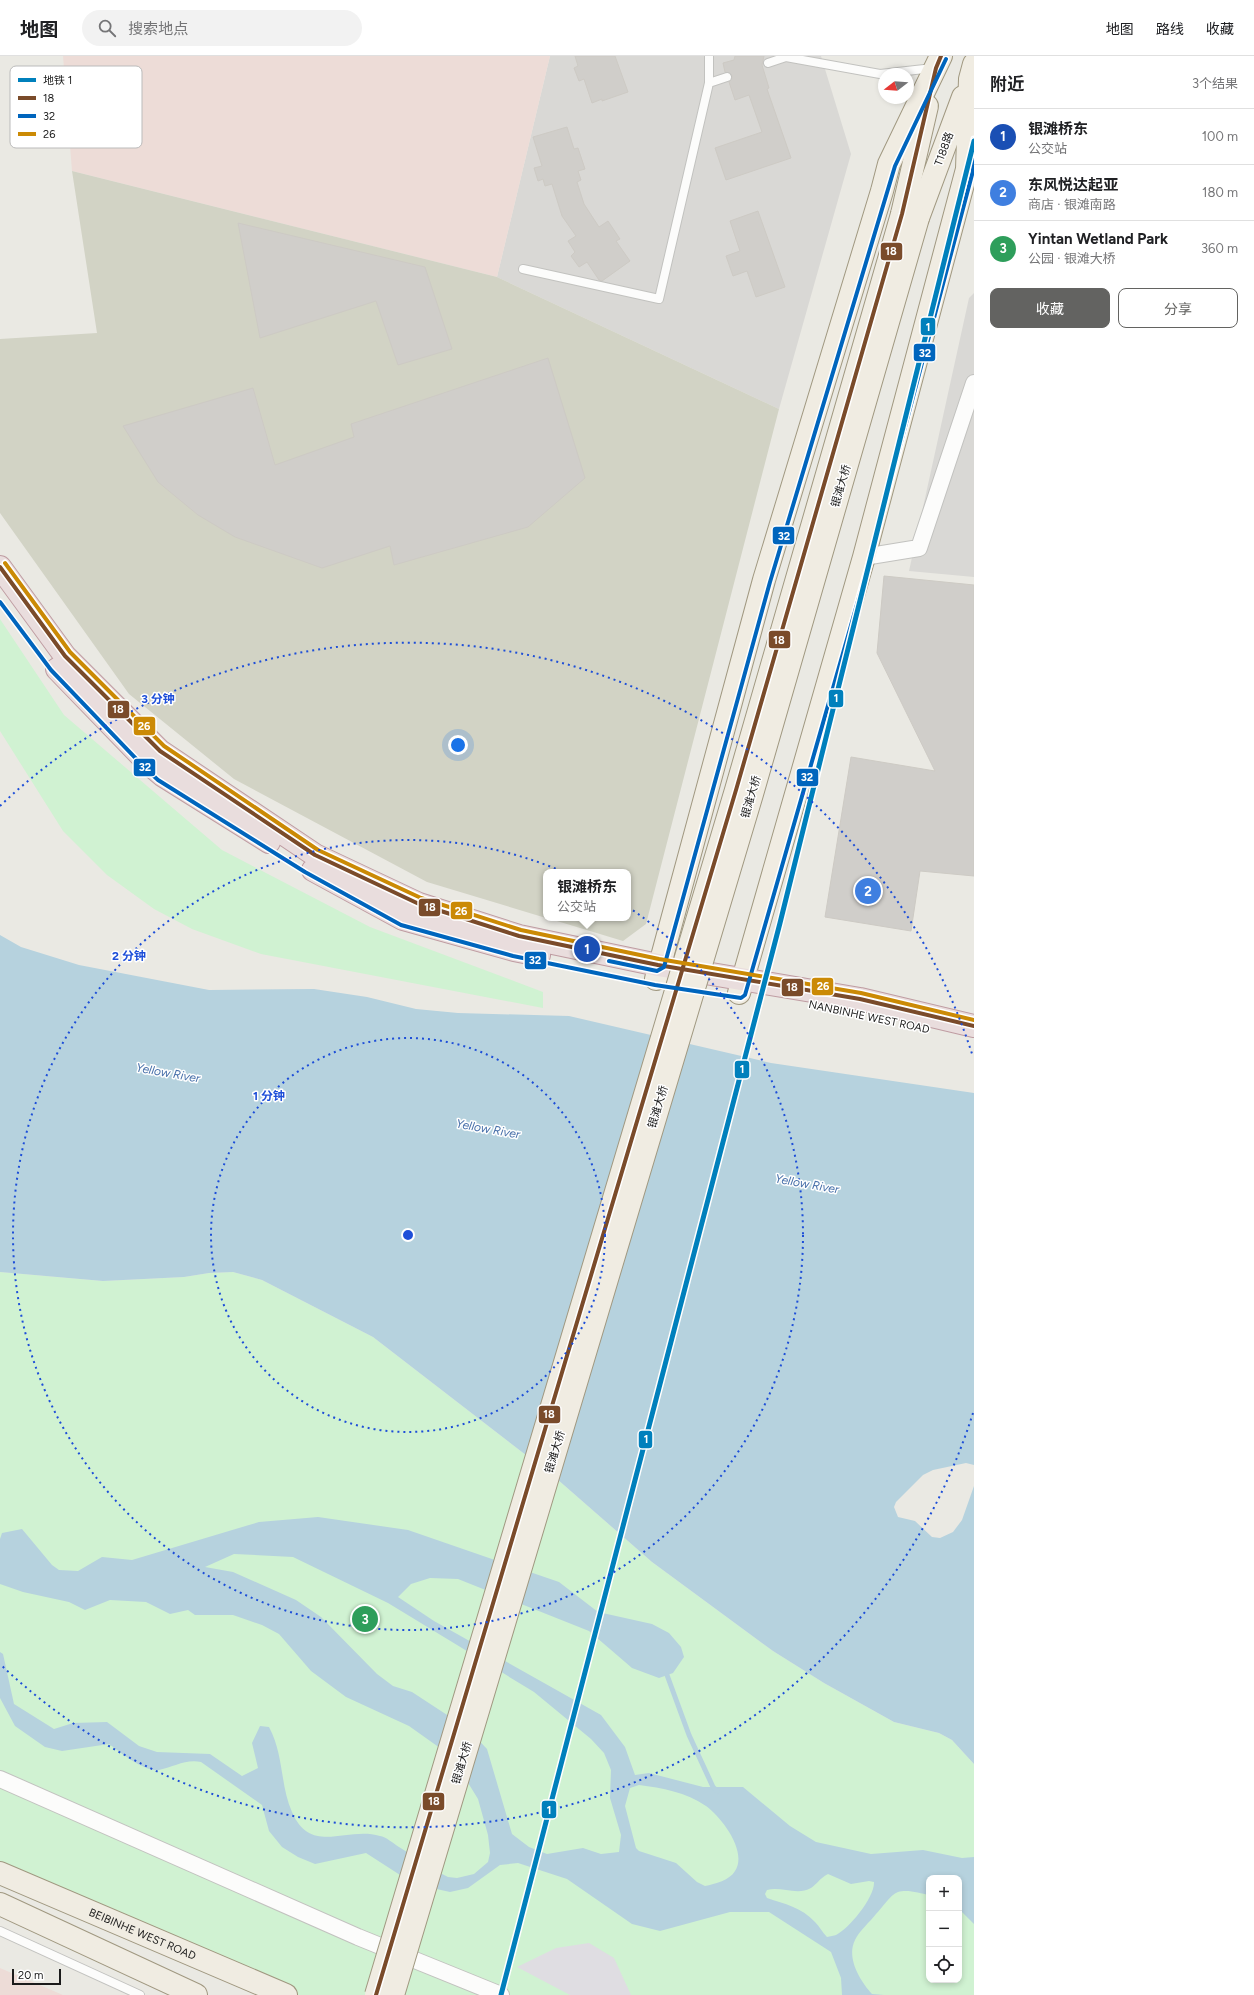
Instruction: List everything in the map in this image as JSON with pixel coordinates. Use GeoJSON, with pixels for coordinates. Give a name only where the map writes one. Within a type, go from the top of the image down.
{"type":"FeatureCollection","features":[{"type":"Feature","properties":{"kind":"highway"},"geometry":{"type":"LineString","coordinates":[[0,567],[65,656],[160,751],[315,855],[419,904],[519,936],[657,972]]}},
{"type":"Feature","properties":{"kind":"highway"},"geometry":{"type":"LineString","coordinates":[[0,592],[55,666],[148,763],[162,775],[308,867],[403,919],[514,950],[741,986]]}},
{"type":"Feature","properties":{"kind":"highway","name":"NANBINHE WEST ROAD"},"geometry":{"type":"LineString","coordinates":[[741,986],[860,999],[974,1026]]}},
{"type":"Feature","properties":{"kind":"highway","name":"NANBINHE WEST ROAD"},"geometry":{"type":"LineString","coordinates":[[741,986],[974,1040]]}},
{"type":"Feature","properties":{"kind":"main road"},"geometry":{"type":"LineString","coordinates":[[910,216],[938,62]]}},
{"type":"Feature","properties":{"kind":"main road"},"geometry":{"type":"LineString","coordinates":[[657,972],[764,580],[889,164],[938,62]]}},
{"type":"Feature","properties":{"kind":"main road"},"geometry":{"type":"LineString","coordinates":[[741,986],[864,557],[967,169],[972,71]]}},
{"type":"Feature","properties":{"kind":"main road","name":"T188路"},"geometry":{"type":"LineString","coordinates":[[910,216],[972,71]]}},
{"type":"Feature","properties":{"kind":"main road","name":"银滩大桥"},"geometry":{"type":"LineString","coordinates":[[376,1995],[734,797],[910,216]]}},
{"type":"Feature","properties":{"kind":"main road","name":"银滩大桥"},"geometry":{"type":"LineString","coordinates":[[393,1995],[752,794],[910,216]]}},
{"type":"Feature","properties":{"kind":"main road","name":"BEIBINHE WEST ROAD"},"geometry":{"type":"LineString","coordinates":[[0,1873],[286,1995]]}},
{"type":"Feature","properties":{"kind":"main road"},"geometry":{"type":"LineString","coordinates":[[0,1904],[196,1995]]}},
{"type":"Feature","properties":{"kind":"street"},"geometry":{"type":"LineString","coordinates":[[864,557],[919,548],[974,383]]}},
{"type":"Feature","properties":{"kind":"street"},"geometry":{"type":"LineString","coordinates":[[0,1779],[358,1937],[493,1993]]}},
{"type":"Feature","properties":{"kind":"lane"},"geometry":{"type":"LineString","coordinates":[[523,269],[659,299],[710,84],[709,56]]}},
{"type":"Feature","properties":{"kind":"lane"},"geometry":{"type":"LineString","coordinates":[[768,63],[786,57],[880,74],[938,62]]}},
{"type":"Feature","properties":{"kind":"lane"},"geometry":{"type":"LineString","coordinates":[[710,84],[727,77]]}},
{"type":"Feature","properties":{"kind":"lane"},"geometry":{"type":"LineString","coordinates":[[0,1930],[140,1995]]}},
{"type":"Feature","properties":{"kind":"shaded area"},"geometry":{"type":"Polygon","coordinates":[[[63,56],[550,56],[497,277],[72,171],[70,148],[142,148],[142,66],[64,66],[63,56]]]}},
{"type":"Feature","properties":{"kind":"shaded area"},"geometry":{"type":"Polygon","coordinates":[[[550,56],[821,56],[851,154],[779,409],[497,277],[550,56]]]}},
{"type":"Feature","properties":{"kind":"shaded area"},"geometry":{"type":"Polygon","coordinates":[[[72,171],[497,277],[779,409],[646,924],[623,941],[557,921],[631,921],[631,869],[543,869],[543,917],[427,882],[234,779],[129,694],[0,513],[0,339],[97,333],[72,171]]]}},
{"type":"Feature","properties":{"kind":"shaded area"},"geometry":{"type":"Polygon","coordinates":[[[974,293],[974,577],[909,571],[969,298],[974,293]]]}},
{"type":"Feature","properties":{"kind":"shaded area"},"geometry":{"type":"Polygon","coordinates":[[[589,1943],[614,1958],[631,1995],[570,1995],[517,1967],[556,1948],[589,1943]]]}},
{"type":"Feature","properties":{"kind":"shaded area"},"geometry":{"type":"Polygon","coordinates":[[[0,1968],[63,1995],[0,1995],[0,1968]]]}},
{"type":"Feature","properties":{"kind":"green space"},"geometry":{"type":"Polygon","coordinates":[[[0,619],[64,715],[222,850],[370,927],[543,992],[543,1008],[261,954],[192,929],[154,909],[107,875],[63,831],[0,731],[0,619]]]}},
{"type":"Feature","properties":{"kind":"green space"},"geometry":{"type":"Polygon","coordinates":[[[0,1272],[103,1281],[184,1277],[209,1273],[233,1272],[262,1280],[373,1337],[557,1479],[652,1562],[773,1651],[824,1683],[894,1722],[939,1733],[952,1740],[974,1764],[974,1995],[286,1995],[0,1873],[0,1272]]]}},
{"type":"Feature","properties":{"kind":"water","name":"Yellow River"},"geometry":{"type":"Polygon","coordinates":[[[0,935],[21,947],[79,965],[209,990],[314,989],[367,997],[416,1009],[458,1013],[569,1016],[771,1063],[974,1093],[974,1465],[966,1463],[933,1470],[923,1475],[896,1502],[894,1507],[898,1517],[915,1521],[932,1537],[940,1538],[953,1532],[962,1520],[974,1486],[974,1764],[952,1740],[939,1733],[894,1722],[824,1683],[773,1651],[652,1562],[557,1479],[373,1337],[262,1280],[233,1272],[209,1273],[184,1277],[103,1281],[0,1272],[0,935]]]}},
{"type":"Feature","properties":{"kind":"water"},"geometry":{"type":"Polygon","coordinates":[[[318,1517],[408,1530],[559,1582],[598,1612],[652,1624],[669,1633],[681,1647],[684,1657],[673,1673],[659,1678],[632,1668],[589,1631],[458,1579],[430,1578],[411,1584],[398,1597],[434,1621],[601,1715],[625,1747],[635,1775],[649,1773],[703,1787],[743,1787],[790,1826],[816,1842],[871,1854],[923,1850],[962,1858],[974,1857],[974,1924],[962,1912],[962,1875],[926,1875],[926,1894],[905,1891],[898,1892],[889,1899],[859,1933],[855,1940],[852,1954],[853,1962],[859,1976],[872,1994],[884,1995],[842,1995],[841,1978],[831,1952],[769,1912],[730,1912],[660,1931],[632,1924],[567,1879],[518,1863],[500,1865],[468,1888],[450,1892],[414,1884],[366,1853],[315,1864],[298,1857],[282,1847],[269,1831],[262,1805],[201,1762],[195,1761],[164,1769],[153,1770],[132,1761],[109,1744],[62,1751],[45,1747],[15,1726],[0,1698],[0,1652],[3,1654],[14,1704],[54,1729],[73,1723],[107,1722],[139,1746],[157,1752],[210,1754],[242,1776],[258,1768],[252,1743],[260,1726],[269,1727],[280,1759],[288,1802],[300,1825],[309,1833],[330,1837],[355,1834],[380,1836],[387,1839],[429,1867],[448,1877],[457,1878],[474,1874],[488,1862],[490,1853],[488,1835],[478,1799],[454,1760],[447,1753],[409,1726],[346,1697],[311,1671],[279,1634],[262,1625],[233,1615],[195,1615],[188,1610],[170,1614],[146,1602],[110,1600],[85,1610],[69,1602],[23,1592],[0,1584],[0,1539],[2,1533],[22,1529],[52,1565],[59,1570],[78,1571],[102,1557],[132,1560],[259,1522],[318,1517]],[[234,1554],[205,1567],[233,1572],[296,1600],[321,1617],[377,1674],[393,1686],[412,1692],[467,1728],[487,1749],[512,1834],[529,1847],[547,1854],[583,1848],[601,1854],[619,1852],[621,1835],[610,1798],[611,1770],[604,1753],[591,1739],[534,1692],[388,1603],[293,1557],[234,1554]],[[639,1785],[630,1788],[625,1806],[636,1848],[639,1851],[676,1863],[697,1882],[705,1886],[722,1881],[733,1874],[738,1863],[738,1854],[735,1845],[725,1826],[712,1811],[698,1801],[682,1794],[665,1789],[639,1785]],[[828,1874],[811,1888],[806,1890],[795,1891],[772,1889],[767,1890],[765,1894],[767,1898],[798,1909],[810,1917],[827,1937],[835,1935],[841,1932],[854,1920],[866,1904],[874,1882],[869,1881],[851,1884],[828,1874]]]}},
{"type":"Feature","properties":{"kind":"building"},"geometry":{"type":"Polygon","coordinates":[[[575,56],[615,56],[628,92],[592,103],[584,79],[579,81],[574,68],[578,66],[575,56]]]}},
{"type":"Feature","properties":{"kind":"building"},"geometry":{"type":"Polygon","coordinates":[[[735,56],[764,56],[762,65],[769,88],[767,89],[791,158],[726,180],[715,148],[762,132],[749,95],[735,100],[729,82],[732,75],[725,72],[723,63],[734,60],[735,56]]]}},
{"type":"Feature","properties":{"kind":"building"},"geometry":{"type":"Polygon","coordinates":[[[567,127],[574,149],[578,148],[585,169],[578,171],[581,180],[577,182],[584,204],[599,227],[608,221],[620,239],[616,241],[630,261],[602,281],[599,280],[587,262],[579,267],[571,256],[575,252],[568,241],[576,236],[562,216],[552,184],[545,186],[543,179],[538,181],[534,168],[542,166],[533,137],[567,127]]]}},
{"type":"Feature","properties":{"kind":"building"},"geometry":{"type":"Polygon","coordinates":[[[758,211],[785,287],[756,297],[747,271],[733,276],[726,256],[740,251],[730,221],[758,211]]]}},
{"type":"Feature","properties":{"kind":"building"},"geometry":{"type":"Polygon","coordinates":[[[238,223],[425,267],[452,349],[398,365],[376,301],[260,338],[238,223]]]}},
{"type":"Feature","properties":{"kind":"building"},"geometry":{"type":"Polygon","coordinates":[[[548,358],[585,478],[528,527],[394,565],[390,546],[322,568],[235,537],[198,515],[158,482],[123,426],[253,388],[275,465],[354,437],[351,424],[548,358]]]}},
{"type":"Feature","properties":{"kind":"building"},"geometry":{"type":"Polygon","coordinates":[[[884,576],[974,585],[974,876],[920,871],[911,931],[825,917],[851,757],[935,771],[877,653],[884,576]]]}},
{"type":"Feature","properties":{"kind":"waterway"},"geometry":{"type":"LineString","coordinates":[[667,1675],[689,1735],[713,1787],[717,1791]]}},
{"type":"Feature","properties":{"kind":"metro line","name":"1"},"geometry":{"type":"LineString","coordinates":[[501,1995],[780,923],[974,141]]}},
{"type":"Feature","properties":{"kind":"transit line","name":"18"},"geometry":{"type":"LineString","coordinates":[[376,1995],[736,790],[902,214],[936,68],[941,56]]}},
{"type":"Feature","properties":{"kind":"transit line","name":"32"},"geometry":{"type":"LineString","coordinates":[[609,961],[657,971],[664,967],[770,582],[895,166],[946,59]]}},
{"type":"Feature","properties":{"kind":"transit line","name":"32"},"geometry":{"type":"LineString","coordinates":[[0,602],[51,670],[158,780],[305,872],[401,925],[513,956],[655,985],[741,998],[745,995],[870,559],[973,171],[974,139]]}},
{"type":"Feature","properties":{"kind":"transit line","name":"26"},"geometry":{"type":"LineString","coordinates":[[5,563],[70,652],[164,746],[318,850],[421,898],[521,930],[659,959],[861,993],[974,1020]]}},
{"type":"Feature","properties":{"kind":"transit line","name":"18"},"geometry":{"type":"LineString","coordinates":[[0,567],[65,656],[160,751],[315,855],[419,904],[519,936],[658,965],[860,999],[974,1026]]}},
{"type":"Feature","properties":{"kind":"place","name":"东风悦达起亚"},"geometry":{"type":"Point","coordinates":[868,891]}},
{"type":"Feature","properties":{"kind":"place","name":"银滩桥东"},"geometry":{"type":"Point","coordinates":[587,949]}},
{"type":"Feature","properties":{"kind":"place","name":"Yintan Wetland Park"},"geometry":{"type":"Point","coordinates":[365,1619]}}]}
